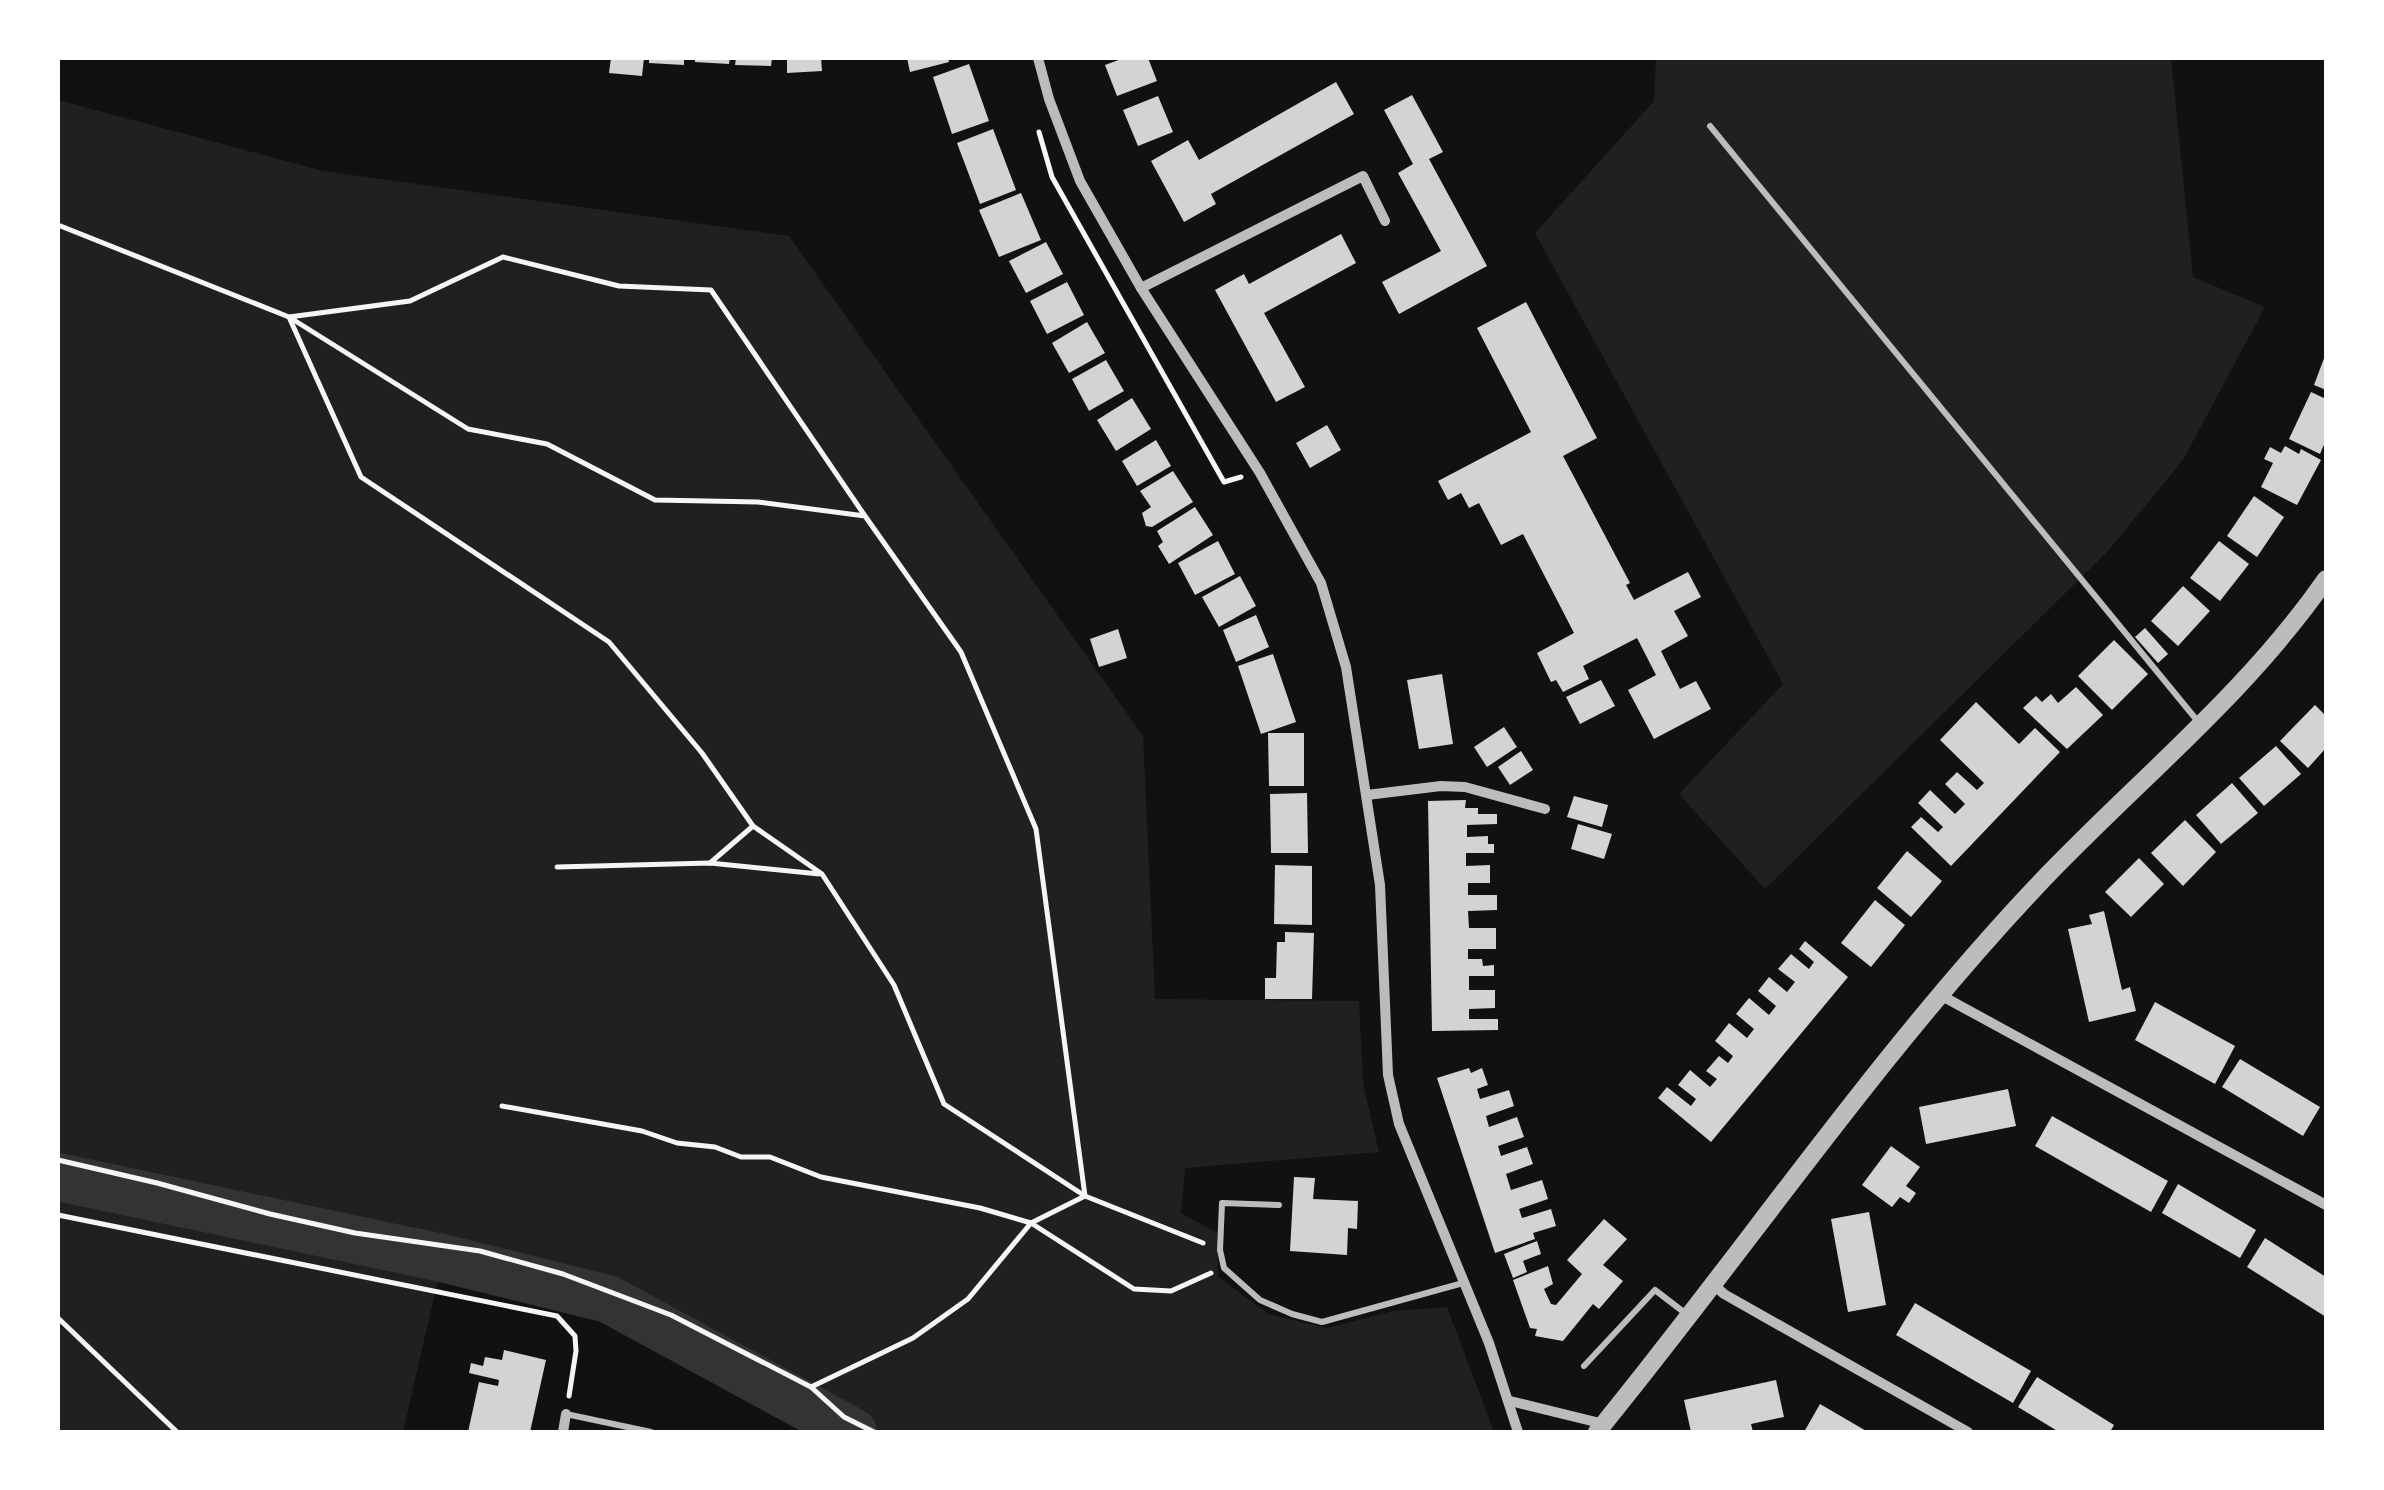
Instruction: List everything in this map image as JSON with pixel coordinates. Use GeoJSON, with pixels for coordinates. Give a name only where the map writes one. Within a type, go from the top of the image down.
{"type":"FeatureCollection","features":[{"type":"Feature","properties":{"kind":"street"},"geometry":{"type":"LineString","coordinates":[[1038,58],[1080,181],[1142,288],[1260,473],[1322,583],[1346,668],[1380,884],[1388,1076],[1399,1124],[1510,1401],[1518,1432]]}},
{"type":"Feature","properties":{"kind":"street"},"geometry":{"type":"LineString","coordinates":[[1142,288],[1363,176],[1386,221]]}},
{"type":"Feature","properties":{"kind":"street"},"geometry":{"type":"LineString","coordinates":[[1510,1401],[1601,1428],[1942,996],[2035,889],[2200,725],[2297,621],[2326,579]]}},
{"type":"Feature","properties":{"kind":"street"},"geometry":{"type":"LineString","coordinates":[[1366,795],[1465,787],[1545,808]]}},
{"type":"Feature","properties":{"kind":"street"},"geometry":{"type":"LineString","coordinates":[[1942,996],[2326,1205]]}},
{"type":"Feature","properties":{"kind":"street"},"geometry":{"type":"LineString","coordinates":[[1712,1284],[1968,1432]]}},
{"type":"Feature","properties":{"kind":"street"},"geometry":{"type":"LineString","coordinates":[[563,1432],[566,1414]]}},
{"type":"Feature","properties":{"kind":"lane"},"geometry":{"type":"LineString","coordinates":[[1710,126],[2200,725]]}},
{"type":"Feature","properties":{"kind":"lane"},"geometry":{"type":"LineString","coordinates":[[1279,1205],[1222,1203],[1220,1250],[1224,1268],[1239,1284],[1260,1300],[1292,1314],[1322,1322],[1462,1282]]}},
{"type":"Feature","properties":{"kind":"lane"},"geometry":{"type":"LineString","coordinates":[[1584,1366],[1655,1290],[1690,1317]]}},
{"type":"Feature","properties":{"kind":"lane"},"geometry":{"type":"LineString","coordinates":[[566,1414],[650,1432]]}},
{"type":"Feature","properties":{"kind":"path"},"geometry":{"type":"LineString","coordinates":[[58,224],[289,317],[468,428],[547,444],[655,500],[758,502],[866,516]]}},
{"type":"Feature","properties":{"kind":"path"},"geometry":{"type":"LineString","coordinates":[[289,317],[410,302],[503,257],[619,286],[712,290],[960,652],[1036,829],[1086,1196]]}},
{"type":"Feature","properties":{"kind":"path"},"geometry":{"type":"LineString","coordinates":[[289,317],[362,477],[609,642],[702,753],[753,826],[822,874],[894,985],[944,1104],[1086,1196],[1220,1250]]}},
{"type":"Feature","properties":{"kind":"path"},"geometry":{"type":"LineString","coordinates":[[710,864],[753,826]]}},
{"type":"Feature","properties":{"kind":"path"},"geometry":{"type":"LineString","coordinates":[[557,866],[710,864],[822,874]]}},
{"type":"Feature","properties":{"kind":"path"},"geometry":{"type":"LineString","coordinates":[[502,1106],[642,1131],[677,1142],[715,1146],[741,1157],[770,1157],[821,1177],[980,1208],[1031,1223],[1134,1288],[1172,1290],[1224,1268]]}},
{"type":"Feature","properties":{"kind":"path"},"geometry":{"type":"LineString","coordinates":[[58,1160],[270,1214],[355,1233],[480,1252],[563,1274],[670,1315],[810,1387],[844,1416],[874,1432]]}},
{"type":"Feature","properties":{"kind":"path"},"geometry":{"type":"LineString","coordinates":[[810,1387],[914,1338],[968,1299],[1031,1223],[1086,1196]]}},
{"type":"Feature","properties":{"kind":"path"},"geometry":{"type":"LineString","coordinates":[[58,1215],[557,1316],[575,1336],[566,1414]]}},
{"type":"Feature","properties":{"kind":"path"},"geometry":{"type":"LineString","coordinates":[[58,1318],[177,1432]]}},
{"type":"Feature","properties":{"kind":"shaded area"},"geometry":{"type":"Polygon","coordinates":[[[1656,58],[2171,58],[2193,277],[2265,307],[2183,460],[2108,551],[1765,889],[1679,794],[1783,684],[1535,233],[1654,101],[1656,58]]]}},
{"type":"Feature","properties":{"kind":"shaded area"},"geometry":{"type":"Polygon","coordinates":[[[58,100],[323,171],[789,236],[1143,736],[1155,999],[1359,1001],[1363,1083],[1379,1152],[1185,1168],[1181,1213],[1217,1233],[1218,1277],[1269,1314],[1327,1328],[1393,1311],[1447,1307],[1494,1432],[853,1432],[608,1299],[443,1258],[403,1432],[58,1432],[58,100]]]}},
{"type":"Feature","properties":{"kind":"building"},"geometry":{"type":"Polygon","coordinates":[[[611,58],[644,58],[642,76],[609,73],[611,58]]]}},
{"type":"Feature","properties":{"kind":"building"},"geometry":{"type":"Polygon","coordinates":[[[649,58],[684,58],[684,65],[649,63],[649,58]]]}},
{"type":"Feature","properties":{"kind":"building"},"geometry":{"type":"Polygon","coordinates":[[[695,58],[730,58],[729,64],[695,62],[695,58]]]}},
{"type":"Feature","properties":{"kind":"building"},"geometry":{"type":"Polygon","coordinates":[[[736,58],[772,58],[771,66],[735,65],[736,58]]]}},
{"type":"Feature","properties":{"kind":"building"},"geometry":{"type":"Polygon","coordinates":[[[787,58],[821,58],[822,71],[787,73],[787,58]]]}},
{"type":"Feature","properties":{"kind":"building"},"geometry":{"type":"Polygon","coordinates":[[[907,58],[948,58],[949,62],[910,72],[907,58]]]}},
{"type":"Feature","properties":{"kind":"building"},"geometry":{"type":"Polygon","coordinates":[[[1124,58],[1148,58],[1157,81],[1117,96],[1105,65],[1124,58]]]}},
{"type":"Feature","properties":{"kind":"building"},"geometry":{"type":"Polygon","coordinates":[[[969,64],[989,121],[952,134],[933,77],[969,64]]]}},
{"type":"Feature","properties":{"kind":"building"},"geometry":{"type":"Polygon","coordinates":[[[1336,82],[1354,114],[1211,194],[1216,204],[1184,222],[1151,161],[1188,140],[1199,160],[1336,82]]]}},
{"type":"Feature","properties":{"kind":"building"},"geometry":{"type":"Polygon","coordinates":[[[1412,95],[1443,152],[1429,159],[1487,266],[1399,314],[1382,282],[1441,251],[1398,173],[1413,164],[1384,110],[1412,95]]]}},
{"type":"Feature","properties":{"kind":"building"},"geometry":{"type":"Polygon","coordinates":[[[1158,96],[1173,132],[1138,146],[1123,110],[1158,96]]]}},
{"type":"Feature","properties":{"kind":"building"},"geometry":{"type":"Polygon","coordinates":[[[993,129],[1016,190],[980,204],[957,143],[993,129]]]}},
{"type":"Feature","properties":{"kind":"building"},"geometry":{"type":"Polygon","coordinates":[[[1021,193],[1041,240],[999,257],[979,210],[1021,193]]]}},
{"type":"Feature","properties":{"kind":"building"},"geometry":{"type":"Polygon","coordinates":[[[1341,234],[1356,263],[1264,313],[1305,387],[1276,402],[1215,290],[1244,274],[1249,284],[1341,234]]]}},
{"type":"Feature","properties":{"kind":"building"},"geometry":{"type":"Polygon","coordinates":[[[1046,242],[1063,274],[1026,293],[1009,261],[1046,242]]]}},
{"type":"Feature","properties":{"kind":"building"},"geometry":{"type":"Polygon","coordinates":[[[1067,282],[1084,315],[1047,334],[1030,301],[1067,282]]]}},
{"type":"Feature","properties":{"kind":"building"},"geometry":{"type":"Polygon","coordinates":[[[1526,302],[1597,438],[1563,456],[1630,583],[1626,585],[1634,600],[1688,572],[1701,597],[1674,611],[1688,636],[1661,651],[1680,689],[1696,681],[1711,709],[1654,739],[1628,690],[1656,675],[1637,638],[1583,666],[1589,679],[1563,692],[1556,680],[1551,682],[1537,653],[1574,633],[1523,534],[1501,545],[1479,503],[1469,508],[1461,493],[1448,500],[1438,481],[1531,432],[1477,328],[1526,302]]]}},
{"type":"Feature","properties":{"kind":"building"},"geometry":{"type":"Polygon","coordinates":[[[1087,322],[1105,353],[1069,373],[1052,343],[1087,322]]]}},
{"type":"Feature","properties":{"kind":"building"},"geometry":{"type":"Polygon","coordinates":[[[2326,353],[2326,390],[2314,385],[2326,353]]]}},
{"type":"Feature","properties":{"kind":"building"},"geometry":{"type":"Polygon","coordinates":[[[1106,360],[1124,391],[1089,411],[1072,379],[1106,360]]]}},
{"type":"Feature","properties":{"kind":"building"},"geometry":{"type":"Polygon","coordinates":[[[2311,392],[2326,399],[2326,440],[2320,454],[2289,439],[2311,392]]]}},
{"type":"Feature","properties":{"kind":"building"},"geometry":{"type":"Polygon","coordinates":[[[1132,398],[1151,429],[1116,451],[1097,420],[1132,398]]]}},
{"type":"Feature","properties":{"kind":"building"},"geometry":{"type":"Polygon","coordinates":[[[1327,425],[1341,450],[1310,468],[1296,443],[1327,425]]]}},
{"type":"Feature","properties":{"kind":"building"},"geometry":{"type":"Polygon","coordinates":[[[1156,440],[1171,466],[1137,486],[1122,461],[1156,440]]]}},
{"type":"Feature","properties":{"kind":"building"},"geometry":{"type":"Polygon","coordinates":[[[2285,446],[2299,454],[2301,449],[2321,460],[2297,505],[2261,487],[2273,463],[2264,459],[2270,447],[2281,453],[2285,446]]]}},
{"type":"Feature","properties":{"kind":"building"},"geometry":{"type":"Polygon","coordinates":[[[1173,471],[1193,502],[1152,527],[1146,526],[1142,513],[1151,507],[1140,491],[1173,471]]]}},
{"type":"Feature","properties":{"kind":"building"},"geometry":{"type":"Polygon","coordinates":[[[2254,496],[2284,517],[2257,557],[2227,536],[2254,496]]]}},
{"type":"Feature","properties":{"kind":"building"},"geometry":{"type":"Polygon","coordinates":[[[1195,507],[1213,535],[1169,564],[1158,546],[1163,542],[1157,531],[1195,507]]]}},
{"type":"Feature","properties":{"kind":"building"},"geometry":{"type":"Polygon","coordinates":[[[1218,541],[1235,574],[1195,595],[1178,563],[1218,541]]]}},
{"type":"Feature","properties":{"kind":"building"},"geometry":{"type":"Polygon","coordinates":[[[2219,541],[2249,564],[2220,601],[2190,578],[2219,541]]]}},
{"type":"Feature","properties":{"kind":"building"},"geometry":{"type":"Polygon","coordinates":[[[1240,576],[1256,606],[1219,627],[1202,597],[1240,576]]]}},
{"type":"Feature","properties":{"kind":"building"},"geometry":{"type":"Polygon","coordinates":[[[2183,586],[2210,611],[2178,646],[2151,621],[2183,586]]]}},
{"type":"Feature","properties":{"kind":"building"},"geometry":{"type":"Polygon","coordinates":[[[1256,615],[1269,647],[1236,662],[1223,630],[1256,615]]]}},
{"type":"Feature","properties":{"kind":"building"},"geometry":{"type":"Polygon","coordinates":[[[2145,628],[2168,654],[2158,663],[2135,637],[2145,628]]]}},
{"type":"Feature","properties":{"kind":"building"},"geometry":{"type":"Polygon","coordinates":[[[1118,629],[1127,658],[1099,667],[1090,639],[1118,629]]]}},
{"type":"Feature","properties":{"kind":"building"},"geometry":{"type":"Polygon","coordinates":[[[2114,640],[2148,674],[2112,710],[2078,676],[2114,640]]]}},
{"type":"Feature","properties":{"kind":"building"},"geometry":{"type":"Polygon","coordinates":[[[1273,654],[1296,722],[1261,734],[1238,666],[1273,654]]]}},
{"type":"Feature","properties":{"kind":"building"},"geometry":{"type":"Polygon","coordinates":[[[1442,674],[1453,744],[1419,749],[1407,680],[1442,674]]]}},
{"type":"Feature","properties":{"kind":"building"},"geometry":{"type":"Polygon","coordinates":[[[1601,680],[1615,706],[1580,724],[1566,697],[1601,680]]]}},
{"type":"Feature","properties":{"kind":"building"},"geometry":{"type":"Polygon","coordinates":[[[2076,687],[2103,715],[2067,749],[2023,708],[2036,696],[2042,702],[2051,694],[2058,703],[2076,687]]]}},
{"type":"Feature","properties":{"kind":"building"},"geometry":{"type":"Polygon","coordinates":[[[1976,702],[2019,744],[2035,728],[2060,752],[1951,866],[1911,827],[1921,817],[1938,832],[1943,827],[1918,803],[1930,790],[1955,814],[1965,804],[1945,784],[1957,772],[1977,790],[1984,783],[1940,740],[1976,702]]]}},
{"type":"Feature","properties":{"kind":"building"},"geometry":{"type":"Polygon","coordinates":[[[2315,705],[2326,716],[2326,748],[2308,768],[2280,741],[2315,705]]]}},
{"type":"Feature","properties":{"kind":"building"},"geometry":{"type":"Polygon","coordinates":[[[1504,727],[1517,747],[1487,767],[1474,747],[1504,727]]]}},
{"type":"Feature","properties":{"kind":"building"},"geometry":{"type":"Polygon","coordinates":[[[1268,733],[1304,733],[1304,786],[1269,786],[1268,733]]]}},
{"type":"Feature","properties":{"kind":"building"},"geometry":{"type":"Polygon","coordinates":[[[2276,746],[2301,774],[2264,806],[2239,778],[2276,746]]]}},
{"type":"Feature","properties":{"kind":"building"},"geometry":{"type":"Polygon","coordinates":[[[1521,751],[1533,770],[1510,785],[1498,767],[1521,751]]]}},
{"type":"Feature","properties":{"kind":"building"},"geometry":{"type":"Polygon","coordinates":[[[2232,783],[2258,813],[2221,844],[2196,815],[2232,783]]]}},
{"type":"Feature","properties":{"kind":"building"},"geometry":{"type":"Polygon","coordinates":[[[1307,793],[1308,853],[1271,853],[1270,794],[1307,793]]]}},
{"type":"Feature","properties":{"kind":"building"},"geometry":{"type":"Polygon","coordinates":[[[1574,796],[1608,805],[1602,827],[1567,817],[1574,796]]]}},
{"type":"Feature","properties":{"kind":"building"},"geometry":{"type":"Polygon","coordinates":[[[1466,800],[1465,808],[1478,808],[1478,814],[1497,814],[1497,824],[1467,825],[1467,837],[1488,836],[1494,853],[1466,853],[1466,866],[1490,865],[1490,883],[1468,883],[1468,895],[1497,895],[1497,910],[1468,911],[1469,928],[1496,928],[1496,949],[1468,949],[1468,959],[1482,959],[1483,966],[1494,965],[1494,976],[1469,976],[1469,990],[1495,990],[1495,1008],[1469,1009],[1469,1019],[1498,1019],[1498,1030],[1432,1031],[1428,801],[1466,800]]]}},
{"type":"Feature","properties":{"kind":"building"},"geometry":{"type":"Polygon","coordinates":[[[2185,820],[2216,852],[2183,886],[2151,853],[2185,820]]]}},
{"type":"Feature","properties":{"kind":"building"},"geometry":{"type":"Polygon","coordinates":[[[1578,824],[1612,834],[1604,859],[1571,849],[1578,824]]]}},
{"type":"Feature","properties":{"kind":"building"},"geometry":{"type":"Polygon","coordinates":[[[1907,851],[1942,881],[1911,917],[1877,888],[1907,851]]]}},
{"type":"Feature","properties":{"kind":"building"},"geometry":{"type":"Polygon","coordinates":[[[2139,858],[2164,884],[2131,917],[2105,892],[2139,858]]]}},
{"type":"Feature","properties":{"kind":"building"},"geometry":{"type":"Polygon","coordinates":[[[1275,865],[1312,866],[1312,925],[1274,924],[1275,865]]]}},
{"type":"Feature","properties":{"kind":"building"},"geometry":{"type":"Polygon","coordinates":[[[1875,900],[1905,925],[1871,967],[1841,943],[1875,900]]]}},
{"type":"Feature","properties":{"kind":"building"},"geometry":{"type":"Polygon","coordinates":[[[2104,911],[2122,990],[2130,987],[2136,1011],[2089,1022],[2068,929],[2092,924],[2089,915],[2104,911]]]}},
{"type":"Feature","properties":{"kind":"building"},"geometry":{"type":"Polygon","coordinates":[[[1285,932],[1314,933],[1312,999],[1265,999],[1265,978],[1276,978],[1277,942],[1285,942],[1285,932]]]}},
{"type":"Feature","properties":{"kind":"building"},"geometry":{"type":"Polygon","coordinates":[[[1805,941],[1848,977],[1711,1142],[1658,1098],[1667,1087],[1691,1106],[1696,1099],[1678,1085],[1690,1070],[1710,1087],[1717,1079],[1706,1071],[1719,1056],[1728,1063],[1733,1056],[1715,1041],[1729,1023],[1747,1038],[1754,1029],[1736,1014],[1749,998],[1769,1015],[1776,1006],[1758,991],[1769,977],[1787,992],[1795,982],[1778,969],[1791,954],[1809,969],[1814,962],[1799,949],[1805,941]]]}},
{"type":"Feature","properties":{"kind":"building"},"geometry":{"type":"Polygon","coordinates":[[[2155,1002],[2235,1046],[2215,1084],[2135,1040],[2155,1002]]]}},
{"type":"Feature","properties":{"kind":"building"},"geometry":{"type":"Polygon","coordinates":[[[2240,1059],[2320,1107],[2303,1136],[2222,1087],[2240,1059]]]}},
{"type":"Feature","properties":{"kind":"building"},"geometry":{"type":"Polygon","coordinates":[[[1469,1068],[1471,1073],[1482,1068],[1488,1085],[1477,1089],[1480,1099],[1509,1090],[1514,1106],[1486,1116],[1489,1127],[1517,1117],[1524,1137],[1498,1146],[1501,1156],[1527,1147],[1533,1164],[1506,1174],[1511,1190],[1542,1180],[1548,1199],[1519,1209],[1522,1218],[1551,1209],[1556,1226],[1533,1233],[1535,1239],[1495,1253],[1437,1078],[1469,1068]]]}},
{"type":"Feature","properties":{"kind":"building"},"geometry":{"type":"Polygon","coordinates":[[[2008,1089],[2016,1126],[1926,1144],[1919,1107],[2008,1089]]]}},
{"type":"Feature","properties":{"kind":"building"},"geometry":{"type":"Polygon","coordinates":[[[2052,1116],[2168,1181],[2151,1212],[2035,1146],[2052,1116]]]}},
{"type":"Feature","properties":{"kind":"building"},"geometry":{"type":"Polygon","coordinates":[[[1891,1146],[1920,1167],[1906,1186],[1916,1193],[1909,1203],[1900,1197],[1892,1207],[1862,1185],[1891,1146]]]}},
{"type":"Feature","properties":{"kind":"building"},"geometry":{"type":"Polygon","coordinates":[[[1294,1177],[1315,1178],[1313,1199],[1358,1201],[1357,1229],[1348,1228],[1347,1255],[1290,1251],[1294,1177]]]}},
{"type":"Feature","properties":{"kind":"building"},"geometry":{"type":"Polygon","coordinates":[[[2178,1184],[2256,1230],[2240,1258],[2162,1213],[2178,1184]]]}},
{"type":"Feature","properties":{"kind":"building"},"geometry":{"type":"Polygon","coordinates":[[[1869,1212],[1886,1305],[1848,1312],[1831,1219],[1869,1212]]]}},
{"type":"Feature","properties":{"kind":"building"},"geometry":{"type":"Polygon","coordinates":[[[1604,1219],[1627,1239],[1603,1265],[1623,1281],[1599,1309],[1593,1304],[1563,1341],[1535,1336],[1537,1329],[1530,1328],[1513,1280],[1548,1266],[1553,1284],[1544,1289],[1551,1304],[1556,1305],[1582,1274],[1567,1260],[1604,1219]]]}},
{"type":"Feature","properties":{"kind":"building"},"geometry":{"type":"Polygon","coordinates":[[[2265,1238],[2326,1277],[2326,1317],[2247,1267],[2265,1238]]]}},
{"type":"Feature","properties":{"kind":"building"},"geometry":{"type":"Polygon","coordinates":[[[1537,1241],[1541,1254],[1523,1261],[1527,1272],[1513,1278],[1504,1254],[1537,1241]]]}},
{"type":"Feature","properties":{"kind":"building"},"geometry":{"type":"Polygon","coordinates":[[[1915,1303],[2031,1371],[2013,1403],[1896,1335],[1915,1303]]]}},
{"type":"Feature","properties":{"kind":"building"},"geometry":{"type":"Polygon","coordinates":[[[504,1350],[546,1360],[530,1432],[468,1432],[479,1382],[498,1386],[499,1380],[469,1373],[471,1363],[483,1366],[485,1357],[502,1360],[504,1350]]]}},
{"type":"Feature","properties":{"kind":"building"},"geometry":{"type":"Polygon","coordinates":[[[2037,1377],[2114,1425],[2110,1432],[2059,1432],[2018,1407],[2037,1377]]]}},
{"type":"Feature","properties":{"kind":"building"},"geometry":{"type":"Polygon","coordinates":[[[1776,1380],[1784,1417],[1751,1424],[1753,1432],[1691,1432],[1684,1400],[1776,1380]]]}},
{"type":"Feature","properties":{"kind":"building"},"geometry":{"type":"Polygon","coordinates":[[[1820,1404],[1868,1432],[1804,1432],[1820,1404]]]}},
{"type":"Feature","properties":{"kind":"waterway"},"geometry":{"type":"LineString","coordinates":[[58,1177],[442,1258],[608,1299],[853,1432]]}}]}
